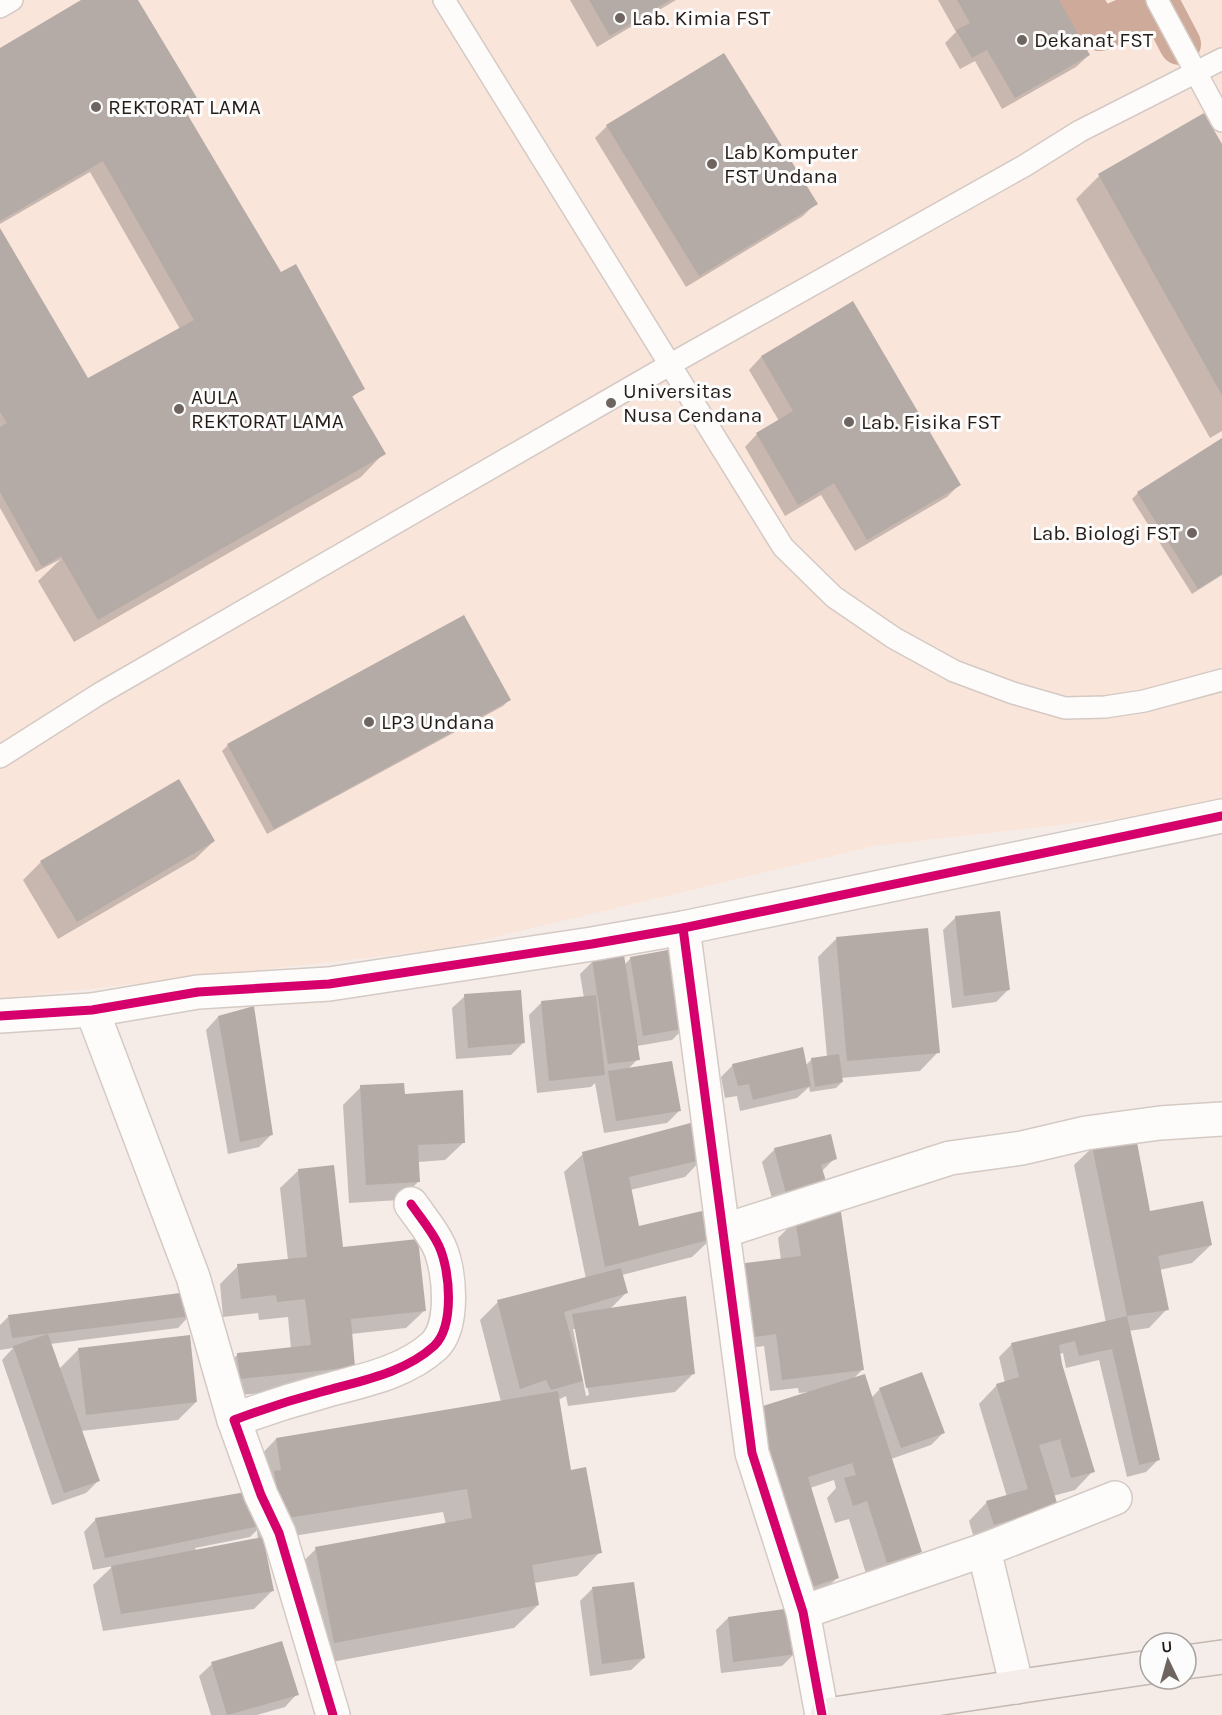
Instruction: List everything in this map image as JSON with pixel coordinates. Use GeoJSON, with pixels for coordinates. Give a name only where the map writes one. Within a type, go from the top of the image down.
{"type":"FeatureCollection","features":[{"type":"Feature","properties":{"kind":"highway"},"geometry":{"type":"LineString","coordinates":[[1198,1660],[1222,1657]]}},
{"type":"Feature","properties":{"kind":"highway"},"geometry":{"type":"LineString","coordinates":[[827,1715],[1138,1669]]}},
{"type":"Feature","properties":{"kind":"street"},"geometry":{"type":"LineString","coordinates":[[0,1016],[92,1010],[198,992],[328,984],[592,944],[683,928],[1222,816]]}},
{"type":"Feature","properties":{"kind":"street"},"geometry":{"type":"LineString","coordinates":[[683,928],[752,1453],[803,1612],[822,1715]]}},
{"type":"Feature","properties":{"kind":"street"},"geometry":{"type":"LineString","coordinates":[[92,1010],[193,1277],[234,1420],[261,1495],[279,1533],[333,1715]]}},
{"type":"Feature","properties":{"kind":"street"},"geometry":{"type":"LineString","coordinates":[[723,1231],[950,1158],[1022,1148],[1096,1132],[1160,1123],[1222,1119]]}},
{"type":"Feature","properties":{"kind":"street"},"geometry":{"type":"LineString","coordinates":[[234,1420],[271,1406],[386,1374],[415,1360],[436,1344],[445,1328],[449,1287],[439,1246],[411,1204]]}},
{"type":"Feature","properties":{"kind":"street"},"geometry":{"type":"LineString","coordinates":[[803,1612],[984,1550],[1116,1498]]}},
{"type":"Feature","properties":{"kind":"street"},"geometry":{"type":"LineString","coordinates":[[984,1550],[1017,1687]]}},
{"type":"Feature","properties":{"kind":"lane"},"geometry":{"type":"LineString","coordinates":[[0,7],[12,0]]}},
{"type":"Feature","properties":{"kind":"lane"},"geometry":{"type":"LineString","coordinates":[[444,0],[783,547],[834,597],[894,638],[954,671],[1013,693],[1065,708],[1105,707],[1144,701],[1222,680]]}},
{"type":"Feature","properties":{"kind":"lane"},"geometry":{"type":"LineString","coordinates":[[1157,0],[1222,122]]}},
{"type":"Feature","properties":{"kind":"lane"},"geometry":{"type":"LineString","coordinates":[[0,757],[99,694],[671,364],[1024,166],[1080,131],[1222,59]]}},
{"type":"Feature","properties":{"kind":"shaded area","name":"Universitas Nusa Cendana"},"geometry":{"type":"Polygon","coordinates":[[[0,0],[1222,0],[1222,807],[874,846],[446,949],[0,999],[0,0]]]}},
{"type":"Feature","properties":{"kind":"building"},"geometry":{"type":"Polygon","coordinates":[[[81,0],[138,0],[200,103],[186,112],[281,272],[296,264],[365,389],[352,396],[386,454],[98,620],[61,556],[42,567],[0,492],[0,427],[7,423],[0,412],[0,228],[88,378],[194,320],[103,161],[0,221],[0,48],[81,0]]]}},
{"type":"Feature","properties":{"kind":"building","name":"Lab. Kimia FST"},"geometry":{"type":"Polygon","coordinates":[[[589,0],[670,0],[610,36],[589,0]]]}},
{"type":"Feature","properties":{"kind":"building","name":"Dekanat FST"},"geometry":{"type":"Polygon","coordinates":[[[957,0],[1059,0],[1090,55],[1015,98],[987,50],[972,58],[956,30],[970,23],[957,0]]]}},
{"type":"Feature","properties":{"kind":"building","name":"Lab Komputer FST Undana"},"geometry":{"type":"Polygon","coordinates":[[[724,53],[818,204],[699,276],[606,125],[724,53]]]}},
{"type":"Feature","properties":{"kind":"building"},"geometry":{"type":"Polygon","coordinates":[[[1204,113],[1222,144],[1222,395],[1098,174],[1204,113]]]}},
{"type":"Feature","properties":{"kind":"building","name":"Lab. Fisika FST"},"geometry":{"type":"Polygon","coordinates":[[[853,301],[961,485],[867,540],[834,483],[798,505],[756,433],[793,411],[761,356],[853,301]]]}},
{"type":"Feature","properties":{"kind":"building","name":"Lab. Biologi FST"},"geometry":{"type":"Polygon","coordinates":[[[1222,438],[1222,574],[1198,589],[1137,492],[1222,438]]]}},
{"type":"Feature","properties":{"kind":"building","name":"LP3 Undana"},"geometry":{"type":"Polygon","coordinates":[[[464,615],[511,700],[274,829],[227,744],[464,615]]]}},
{"type":"Feature","properties":{"kind":"building"},"geometry":{"type":"Polygon","coordinates":[[[179,779],[215,841],[77,922],[40,861],[179,779]]]}},
{"type":"Feature","properties":{"kind":"building"},"geometry":{"type":"Polygon","coordinates":[[[1000,911],[1010,990],[964,996],[955,916],[1000,911]]]}},
{"type":"Feature","properties":{"kind":"building"},"geometry":{"type":"Polygon","coordinates":[[[928,928],[940,1053],[847,1061],[836,937],[928,928]]]}},
{"type":"Feature","properties":{"kind":"building"},"geometry":{"type":"Polygon","coordinates":[[[673,949],[687,1028],[643,1036],[630,957],[673,949]]]}},
{"type":"Feature","properties":{"kind":"building"},"geometry":{"type":"Polygon","coordinates":[[[624,955],[640,1060],[608,1064],[592,960],[624,955]]]}},
{"type":"Feature","properties":{"kind":"building"},"geometry":{"type":"Polygon","coordinates":[[[521,990],[525,1043],[468,1048],[464,994],[521,990]]]}},
{"type":"Feature","properties":{"kind":"building"},"geometry":{"type":"Polygon","coordinates":[[[596,995],[605,1075],[549,1081],[541,1001],[596,995]]]}},
{"type":"Feature","properties":{"kind":"building"},"geometry":{"type":"Polygon","coordinates":[[[254,1006],[273,1135],[240,1142],[218,1016],[254,1006]]]}},
{"type":"Feature","properties":{"kind":"building"},"geometry":{"type":"Polygon","coordinates":[[[803,1047],[811,1086],[753,1100],[749,1084],[738,1086],[732,1064],[803,1047]]]}},
{"type":"Feature","properties":{"kind":"building"},"geometry":{"type":"Polygon","coordinates":[[[839,1054],[843,1082],[815,1087],[811,1058],[839,1054]]]}},
{"type":"Feature","properties":{"kind":"building"},"geometry":{"type":"Polygon","coordinates":[[[672,1061],[681,1111],[616,1121],[608,1071],[672,1061]]]}},
{"type":"Feature","properties":{"kind":"building"},"geometry":{"type":"Polygon","coordinates":[[[404,1083],[405,1094],[463,1090],[465,1143],[418,1145],[420,1182],[366,1185],[360,1085],[404,1083]]]}},
{"type":"Feature","properties":{"kind":"building"},"geometry":{"type":"Polygon","coordinates":[[[698,1121],[705,1159],[629,1177],[639,1226],[706,1210],[712,1239],[605,1267],[582,1152],[698,1121]]]}},
{"type":"Feature","properties":{"kind":"building"},"geometry":{"type":"Polygon","coordinates":[[[831,1134],[837,1159],[821,1165],[826,1181],[786,1194],[774,1148],[831,1134]]]}},
{"type":"Feature","properties":{"kind":"building"},"geometry":{"type":"Polygon","coordinates":[[[1136,1137],[1150,1211],[1203,1201],[1212,1245],[1158,1256],[1169,1310],[1127,1316],[1092,1146],[1136,1137]]]}},
{"type":"Feature","properties":{"kind":"building"},"geometry":{"type":"Polygon","coordinates":[[[334,1165],[343,1247],[418,1239],[426,1311],[351,1319],[355,1367],[240,1379],[237,1353],[311,1345],[305,1299],[277,1302],[276,1295],[241,1299],[237,1264],[307,1257],[298,1169],[334,1165]]]}},
{"type":"Feature","properties":{"kind":"building"},"geometry":{"type":"Polygon","coordinates":[[[841,1212],[864,1370],[782,1380],[776,1334],[754,1337],[745,1263],[801,1256],[795,1219],[841,1212]]]}},
{"type":"Feature","properties":{"kind":"building"},"geometry":{"type":"Polygon","coordinates":[[[621,1268],[628,1293],[564,1312],[583,1381],[551,1390],[546,1380],[520,1389],[497,1300],[621,1268]]]}},
{"type":"Feature","properties":{"kind":"building"},"geometry":{"type":"Polygon","coordinates":[[[188,1292],[192,1316],[12,1338],[8,1315],[188,1292]]]}},
{"type":"Feature","properties":{"kind":"building"},"geometry":{"type":"Polygon","coordinates":[[[686,1296],[695,1374],[586,1388],[572,1314],[686,1296]]]}},
{"type":"Feature","properties":{"kind":"building"},"geometry":{"type":"Polygon","coordinates":[[[1127,1316],[1160,1460],[1139,1465],[1112,1349],[1079,1356],[1075,1341],[1059,1345],[1062,1364],[1095,1472],[1071,1478],[1060,1439],[1039,1445],[1058,1506],[994,1525],[986,1501],[1028,1489],[996,1384],[1019,1377],[1011,1343],[1127,1316]]]}},
{"type":"Feature","properties":{"kind":"building"},"geometry":{"type":"Polygon","coordinates":[[[48,1334],[100,1481],[64,1493],[13,1346],[48,1334]]]}},
{"type":"Feature","properties":{"kind":"building"},"geometry":{"type":"Polygon","coordinates":[[[190,1335],[197,1402],[86,1415],[78,1348],[190,1335]]]}},
{"type":"Feature","properties":{"kind":"building"},"geometry":{"type":"Polygon","coordinates":[[[922,1372],[945,1433],[901,1448],[879,1388],[922,1372]]]}},
{"type":"Feature","properties":{"kind":"building"},"geometry":{"type":"Polygon","coordinates":[[[865,1374],[922,1552],[887,1563],[867,1501],[853,1506],[844,1478],[856,1475],[852,1463],[808,1477],[839,1578],[808,1588],[753,1409],[865,1374]]]}},
{"type":"Feature","properties":{"kind":"building"},"geometry":{"type":"Polygon","coordinates":[[[558,1391],[571,1470],[586,1467],[602,1553],[532,1565],[539,1605],[334,1643],[315,1547],[472,1518],[467,1489],[282,1519],[274,1471],[281,1470],[276,1438],[558,1391]]]}},
{"type":"Feature","properties":{"kind":"building"},"geometry":{"type":"Polygon","coordinates":[[[257,1490],[264,1525],[105,1558],[95,1518],[257,1490]]]}},
{"type":"Feature","properties":{"kind":"building"},"geometry":{"type":"Polygon","coordinates":[[[263,1537],[274,1591],[121,1614],[111,1566],[263,1537]]]}},
{"type":"Feature","properties":{"kind":"building"},"geometry":{"type":"Polygon","coordinates":[[[634,1582],[645,1658],[602,1664],[592,1587],[634,1582]]]}},
{"type":"Feature","properties":{"kind":"building"},"geometry":{"type":"Polygon","coordinates":[[[791,1608],[797,1654],[733,1662],[728,1617],[791,1608]]]}},
{"type":"Feature","properties":{"kind":"building"},"geometry":{"type":"Polygon","coordinates":[[[282,1641],[299,1695],[227,1715],[211,1662],[282,1641]]]}},
{"type":"Feature","properties":{"kind":"waterway"},"geometry":{"type":"LineString","coordinates":[[1080,0],[1100,30],[1159,4],[1180,44]]}},
{"type":"Feature","properties":{"kind":"cycle path"},"geometry":{"type":"LineString","coordinates":[[0,1016],[92,1010],[198,992],[329,984],[592,944],[683,928],[1222,816]]}},
{"type":"Feature","properties":{"kind":"cycle path"},"geometry":{"type":"LineString","coordinates":[[683,928],[752,1453],[803,1612],[822,1715]]}},
{"type":"Feature","properties":{"kind":"cycle path"},"geometry":{"type":"LineString","coordinates":[[333,1715],[279,1533],[261,1495],[234,1420],[288,1401],[395,1370],[422,1356],[434,1346],[441,1337],[448,1312],[446,1269],[436,1240],[411,1204]]}},
{"type":"Feature","properties":{"kind":"place","name":"Lab. Kimia FST"},"geometry":{"type":"Point","coordinates":[620,18]}},
{"type":"Feature","properties":{"kind":"place","name":"Dekanat FST"},"geometry":{"type":"Point","coordinates":[1022,40]}},
{"type":"Feature","properties":{"kind":"place","name":"REKTORAT LAMA"},"geometry":{"type":"Point","coordinates":[96,107]}},
{"type":"Feature","properties":{"kind":"place","name":"Lab Komputer FST Undana"},"geometry":{"type":"Point","coordinates":[712,164]}},
{"type":"Feature","properties":{"kind":"place","name":"Universitas Nusa Cendana"},"geometry":{"type":"Point","coordinates":[611,403]}},
{"type":"Feature","properties":{"kind":"place","name":"AULA REKTORAT LAMA"},"geometry":{"type":"Point","coordinates":[179,409]}},
{"type":"Feature","properties":{"kind":"place","name":"Lab. Fisika FST"},"geometry":{"type":"Point","coordinates":[849,422]}},
{"type":"Feature","properties":{"kind":"place","name":"Lab. Biologi FST"},"geometry":{"type":"Point","coordinates":[1192,533]}},
{"type":"Feature","properties":{"kind":"place","name":"LP3 Undana"},"geometry":{"type":"Point","coordinates":[369,722]}}]}
